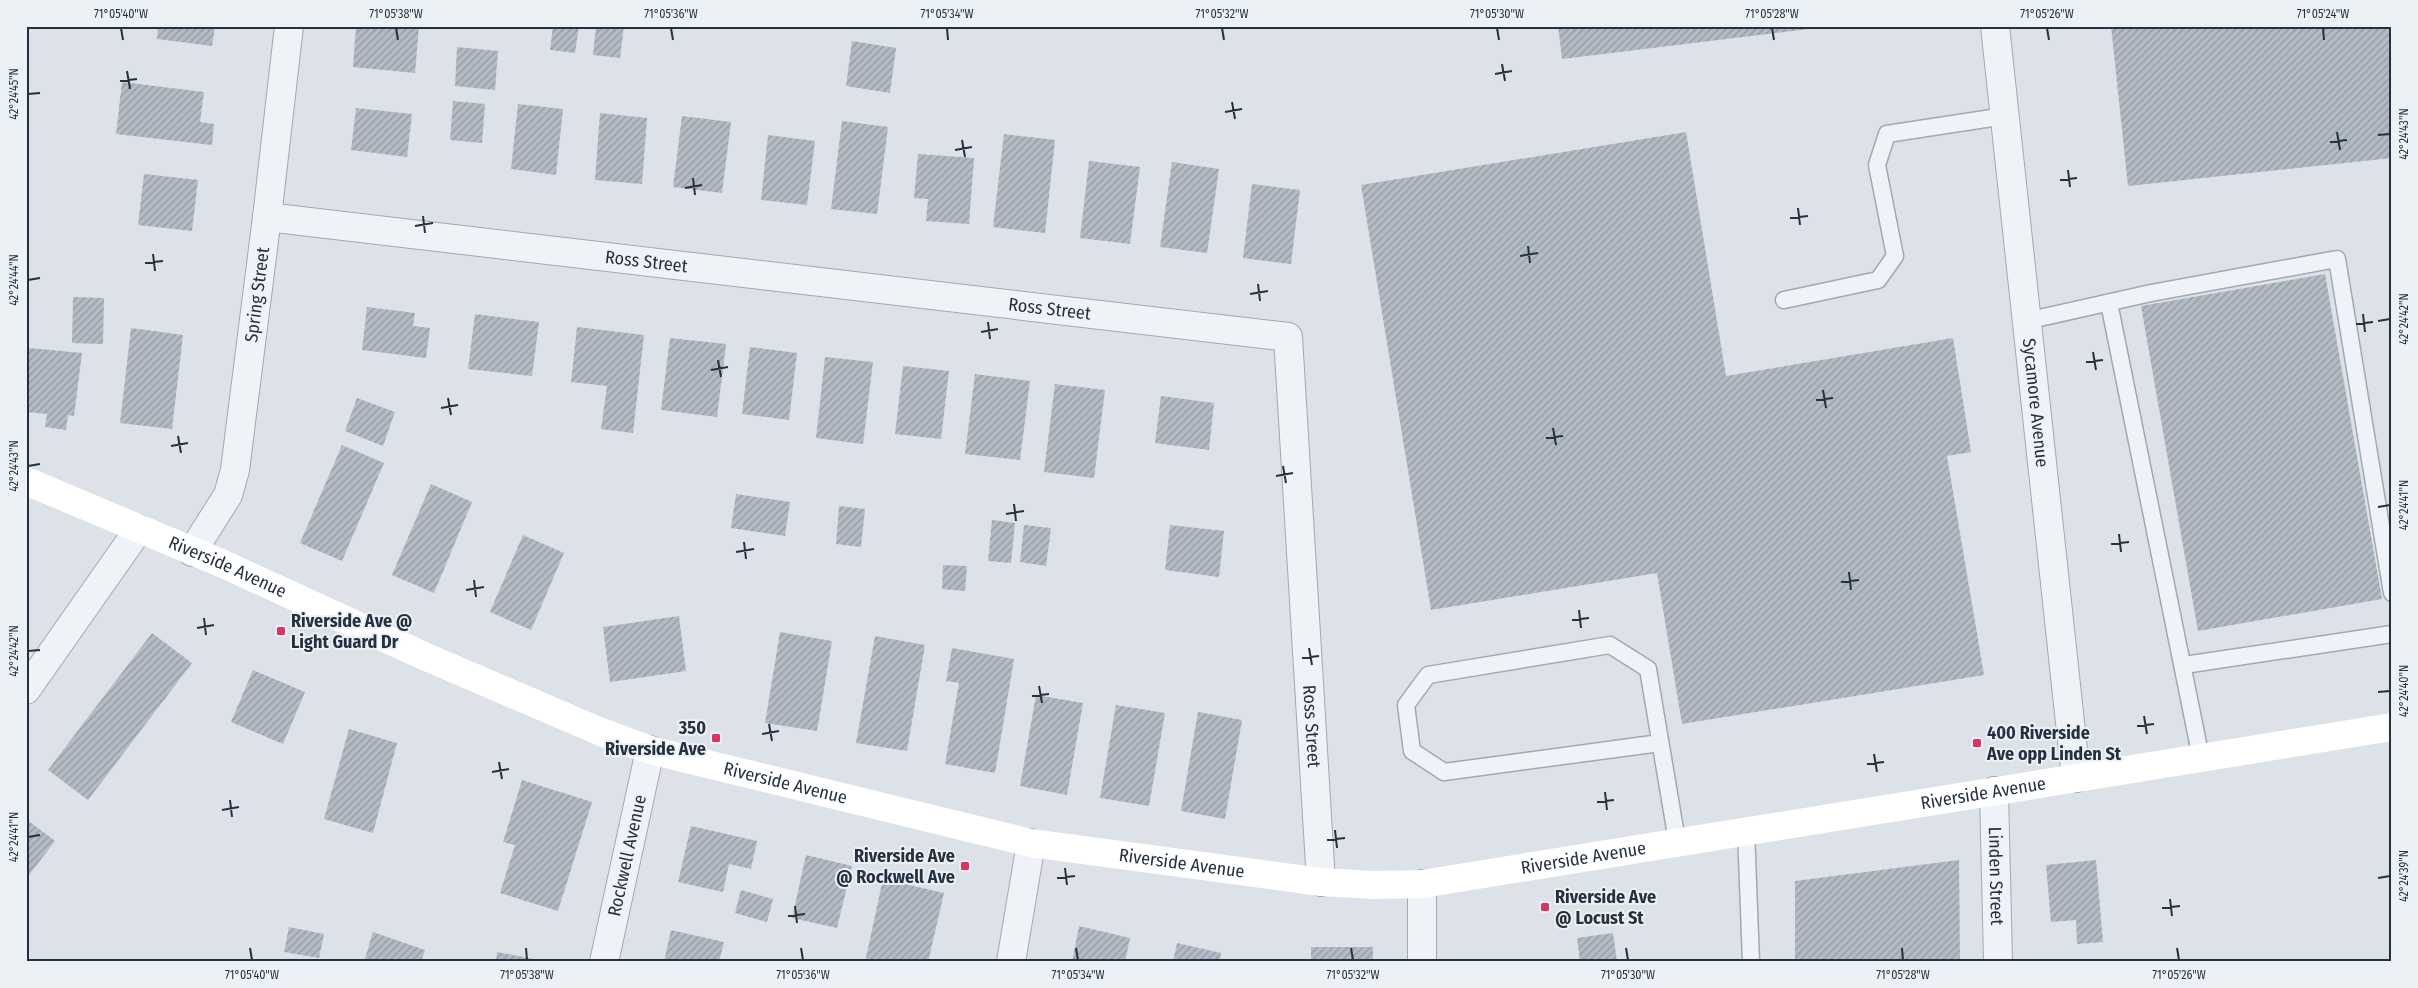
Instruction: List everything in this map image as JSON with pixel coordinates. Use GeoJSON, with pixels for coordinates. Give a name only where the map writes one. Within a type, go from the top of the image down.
{"type":"FeatureCollection","features":[{"type":"Feature","properties":{"kind":"main road","name":"Riverside Avenue"},"geometry":{"type":"LineString","coordinates":[[26,481],[192,552],[221,562],[424,656],[601,732],[650,750],[1032,843],[1321,882],[1374,885],[1422,884],[1677,841],[2392,727]]}},
{"type":"Feature","properties":{"kind":"street","name":"Spring Street"},"geometry":{"type":"LineString","coordinates":[[192,552],[228,495],[234,470],[267,217],[289,26]]}},
{"type":"Feature","properties":{"kind":"street","name":"Sycamore Avenue"},"geometry":{"type":"LineString","coordinates":[[1995,26],[2076,778]]}},
{"type":"Feature","properties":{"kind":"street","name":"Ross Street"},"geometry":{"type":"LineString","coordinates":[[267,217],[1288,337],[1321,882]]}},
{"type":"Feature","properties":{"kind":"street"},"geometry":{"type":"LineString","coordinates":[[26,690],[139,529]]}},
{"type":"Feature","properties":{"kind":"street","name":"Rockwell Avenue"},"geometry":{"type":"LineString","coordinates":[[604,962],[650,750]]}},
{"type":"Feature","properties":{"kind":"street","name":"Linden Street"},"geometry":{"type":"LineString","coordinates":[[1994,791],[1998,962]]}},
{"type":"Feature","properties":{"kind":"street"},"geometry":{"type":"LineString","coordinates":[[1011,962],[1032,843]]}},
{"type":"Feature","properties":{"kind":"street"},"geometry":{"type":"LineString","coordinates":[[1422,884],[1422,962]]}},
{"type":"Feature","properties":{"kind":"lane"},"geometry":{"type":"LineString","coordinates":[[1784,300],[1878,280],[1895,256],[1877,165],[1887,134],[2005,116]]}},
{"type":"Feature","properties":{"kind":"lane"},"geometry":{"type":"LineString","coordinates":[[2026,322],[2109,303],[2337,259],[2392,593]]}},
{"type":"Feature","properties":{"kind":"lane"},"geometry":{"type":"LineString","coordinates":[[2109,303],[2202,758]]}},
{"type":"Feature","properties":{"kind":"lane"},"geometry":{"type":"LineString","coordinates":[[2184,665],[2392,634]]}},
{"type":"Feature","properties":{"kind":"lane"},"geometry":{"type":"LineString","coordinates":[[1660,743],[1444,772],[1412,751],[1406,705],[1428,675],[1610,645],[1648,670],[1677,841]]}},
{"type":"Feature","properties":{"kind":"lane"},"geometry":{"type":"LineString","coordinates":[[1746,830],[1751,962]]}},
{"type":"Feature","properties":{"kind":"building"},"geometry":{"type":"Polygon","coordinates":[[[158,26],[215,26],[212,46],[157,39],[158,26]]]}},
{"type":"Feature","properties":{"kind":"building"},"geometry":{"type":"Polygon","coordinates":[[[356,26],[419,26],[415,73],[353,67],[356,26]]]}},
{"type":"Feature","properties":{"kind":"building"},"geometry":{"type":"Polygon","coordinates":[[[553,26],[579,26],[575,53],[550,50],[553,26]]]}},
{"type":"Feature","properties":{"kind":"building"},"geometry":{"type":"Polygon","coordinates":[[[596,26],[624,26],[620,58],[593,55],[596,26]]]}},
{"type":"Feature","properties":{"kind":"building"},"geometry":{"type":"Polygon","coordinates":[[[1558,26],[1826,26],[1826,27],[1562,59],[1558,26]]]}},
{"type":"Feature","properties":{"kind":"building"},"geometry":{"type":"Polygon","coordinates":[[[2111,26],[2392,26],[2392,158],[2128,186],[2111,26]]]}},
{"type":"Feature","properties":{"kind":"building"},"geometry":{"type":"Polygon","coordinates":[[[852,41],[896,48],[890,93],[846,86],[852,41]]]}},
{"type":"Feature","properties":{"kind":"building"},"geometry":{"type":"Polygon","coordinates":[[[457,47],[498,51],[495,90],[455,86],[457,47]]]}},
{"type":"Feature","properties":{"kind":"building"},"geometry":{"type":"Polygon","coordinates":[[[122,82],[204,92],[200,122],[214,124],[212,145],[116,134],[122,82]]]}},
{"type":"Feature","properties":{"kind":"building"},"geometry":{"type":"Polygon","coordinates":[[[453,101],[485,104],[482,143],[450,140],[453,101]]]}},
{"type":"Feature","properties":{"kind":"building"},"geometry":{"type":"Polygon","coordinates":[[[518,104],[563,109],[556,175],[511,169],[518,104]]]}},
{"type":"Feature","properties":{"kind":"building"},"geometry":{"type":"Polygon","coordinates":[[[356,108],[412,114],[407,157],[351,150],[356,108]]]}},
{"type":"Feature","properties":{"kind":"building"},"geometry":{"type":"Polygon","coordinates":[[[600,113],[647,118],[642,184],[595,180],[600,113]]]}},
{"type":"Feature","properties":{"kind":"building"},"geometry":{"type":"Polygon","coordinates":[[[682,116],[731,122],[722,193],[673,187],[682,116]]]}},
{"type":"Feature","properties":{"kind":"building"},"geometry":{"type":"Polygon","coordinates":[[[842,121],[888,127],[877,214],[831,209],[842,121]]]}},
{"type":"Feature","properties":{"kind":"building"},"geometry":{"type":"Polygon","coordinates":[[[1686,132],[1726,376],[1953,338],[1971,452],[1947,456],[1984,675],[1682,724],[1657,573],[1431,610],[1361,185],[1686,132]]]}},
{"type":"Feature","properties":{"kind":"building"},"geometry":{"type":"Polygon","coordinates":[[[1004,134],[1055,140],[1045,233],[993,227],[1004,134]]]}},
{"type":"Feature","properties":{"kind":"building"},"geometry":{"type":"Polygon","coordinates":[[[768,135],[815,141],[807,205],[761,200],[768,135]]]}},
{"type":"Feature","properties":{"kind":"building"},"geometry":{"type":"Polygon","coordinates":[[[918,154],[974,158],[969,224],[926,221],[928,199],[914,198],[918,154]]]}},
{"type":"Feature","properties":{"kind":"building"},"geometry":{"type":"Polygon","coordinates":[[[1089,161],[1140,167],[1130,244],[1080,238],[1089,161]]]}},
{"type":"Feature","properties":{"kind":"building"},"geometry":{"type":"Polygon","coordinates":[[[1172,162],[1219,169],[1207,253],[1160,247],[1172,162]]]}},
{"type":"Feature","properties":{"kind":"building"},"geometry":{"type":"Polygon","coordinates":[[[144,174],[198,180],[192,231],[138,225],[144,174]]]}},
{"type":"Feature","properties":{"kind":"building"},"geometry":{"type":"Polygon","coordinates":[[[1252,184],[1300,190],[1291,264],[1243,258],[1252,184]]]}},
{"type":"Feature","properties":{"kind":"building"},"geometry":{"type":"Polygon","coordinates":[[[2325,274],[2382,599],[2198,631],[2141,306],[2325,274]]]}},
{"type":"Feature","properties":{"kind":"building"},"geometry":{"type":"Polygon","coordinates":[[[73,297],[104,298],[103,344],[72,343],[73,297]]]}},
{"type":"Feature","properties":{"kind":"building"},"geometry":{"type":"Polygon","coordinates":[[[367,307],[415,313],[413,326],[430,328],[426,358],[362,350],[367,307]]]}},
{"type":"Feature","properties":{"kind":"building"},"geometry":{"type":"Polygon","coordinates":[[[475,314],[539,322],[532,376],[468,369],[475,314]]]}},
{"type":"Feature","properties":{"kind":"building"},"geometry":{"type":"Polygon","coordinates":[[[577,327],[644,335],[633,433],[601,429],[607,386],[571,382],[577,327]]]}},
{"type":"Feature","properties":{"kind":"building"},"geometry":{"type":"Polygon","coordinates":[[[131,328],[183,335],[172,429],[120,423],[131,328]]]}},
{"type":"Feature","properties":{"kind":"building"},"geometry":{"type":"Polygon","coordinates":[[[670,338],[726,344],[717,417],[661,410],[670,338]]]}},
{"type":"Feature","properties":{"kind":"building"},"geometry":{"type":"Polygon","coordinates":[[[750,347],[797,353],[789,420],[742,414],[750,347]]]}},
{"type":"Feature","properties":{"kind":"building"},"geometry":{"type":"Polygon","coordinates":[[[29,348],[82,353],[74,416],[68,415],[66,430],[45,427],[47,414],[26,412],[29,348]]]}},
{"type":"Feature","properties":{"kind":"building"},"geometry":{"type":"Polygon","coordinates":[[[825,357],[873,362],[863,444],[816,438],[825,357]]]}},
{"type":"Feature","properties":{"kind":"building"},"geometry":{"type":"Polygon","coordinates":[[[903,366],[949,371],[941,439],[895,434],[903,366]]]}},
{"type":"Feature","properties":{"kind":"building"},"geometry":{"type":"Polygon","coordinates":[[[975,374],[1030,381],[1020,460],[965,454],[975,374]]]}},
{"type":"Feature","properties":{"kind":"building"},"geometry":{"type":"Polygon","coordinates":[[[1055,384],[1105,390],[1094,478],[1044,472],[1055,384]]]}},
{"type":"Feature","properties":{"kind":"building"},"geometry":{"type":"Polygon","coordinates":[[[1161,396],[1214,403],[1209,450],[1155,443],[1161,396]]]}},
{"type":"Feature","properties":{"kind":"building"},"geometry":{"type":"Polygon","coordinates":[[[357,398],[395,412],[383,446],[345,431],[357,398]]]}},
{"type":"Feature","properties":{"kind":"building"},"geometry":{"type":"Polygon","coordinates":[[[342,445],[384,463],[342,561],[300,543],[342,445]]]}},
{"type":"Feature","properties":{"kind":"building"},"geometry":{"type":"Polygon","coordinates":[[[431,484],[472,502],[434,593],[392,575],[431,484]]]}},
{"type":"Feature","properties":{"kind":"building"},"geometry":{"type":"Polygon","coordinates":[[[736,494],[790,502],[785,536],[731,528],[736,494]]]}},
{"type":"Feature","properties":{"kind":"building"},"geometry":{"type":"Polygon","coordinates":[[[839,506],[865,509],[861,547],[836,544],[839,506]]]}},
{"type":"Feature","properties":{"kind":"building"},"geometry":{"type":"Polygon","coordinates":[[[992,520],[1015,523],[1011,563],[988,561],[992,520]]]}},
{"type":"Feature","properties":{"kind":"building"},"geometry":{"type":"Polygon","coordinates":[[[1024,525],[1051,528],[1046,566],[1020,562],[1024,525]]]}},
{"type":"Feature","properties":{"kind":"building"},"geometry":{"type":"Polygon","coordinates":[[[1170,525],[1224,531],[1219,577],[1165,570],[1170,525]]]}},
{"type":"Feature","properties":{"kind":"building"},"geometry":{"type":"Polygon","coordinates":[[[523,535],[564,553],[531,630],[490,612],[523,535]]]}},
{"type":"Feature","properties":{"kind":"building"},"geometry":{"type":"Polygon","coordinates":[[[943,565],[967,566],[965,591],[942,589],[943,565]]]}},
{"type":"Feature","properties":{"kind":"building"},"geometry":{"type":"Polygon","coordinates":[[[679,616],[686,671],[610,682],[603,627],[679,616]]]}},
{"type":"Feature","properties":{"kind":"building"},"geometry":{"type":"Polygon","coordinates":[[[780,632],[832,641],[817,731],[765,723],[780,632]]]}},
{"type":"Feature","properties":{"kind":"building"},"geometry":{"type":"Polygon","coordinates":[[[152,633],[192,663],[88,800],[48,770],[152,633]]]}},
{"type":"Feature","properties":{"kind":"building"},"geometry":{"type":"Polygon","coordinates":[[[875,636],[925,645],[907,751],[856,743],[875,636]]]}},
{"type":"Feature","properties":{"kind":"building"},"geometry":{"type":"Polygon","coordinates":[[[952,648],[1014,659],[995,773],[945,764],[959,683],[946,681],[952,648]]]}},
{"type":"Feature","properties":{"kind":"building"},"geometry":{"type":"Polygon","coordinates":[[[253,670],[305,692],[283,744],[231,722],[253,670]]]}},
{"type":"Feature","properties":{"kind":"building"},"geometry":{"type":"Polygon","coordinates":[[[1036,695],[1083,703],[1067,795],[1020,786],[1036,695]]]}},
{"type":"Feature","properties":{"kind":"building"},"geometry":{"type":"Polygon","coordinates":[[[1116,705],[1165,713],[1149,806],[1100,798],[1116,705]]]}},
{"type":"Feature","properties":{"kind":"building"},"geometry":{"type":"Polygon","coordinates":[[[1198,712],[1242,720],[1225,819],[1181,811],[1198,712]]]}},
{"type":"Feature","properties":{"kind":"building"},"geometry":{"type":"Polygon","coordinates":[[[349,729],[397,743],[373,833],[324,819],[349,729]]]}},
{"type":"Feature","properties":{"kind":"building"},"geometry":{"type":"Polygon","coordinates":[[[522,780],[592,802],[558,911],[500,893],[515,845],[503,842],[522,780]]]}},
{"type":"Feature","properties":{"kind":"building"},"geometry":{"type":"Polygon","coordinates":[[[26,819],[55,841],[26,879],[26,819]]]}},
{"type":"Feature","properties":{"kind":"building"},"geometry":{"type":"Polygon","coordinates":[[[691,826],[757,841],[751,869],[729,864],[723,892],[678,882],[691,826]]]}},
{"type":"Feature","properties":{"kind":"building"},"geometry":{"type":"Polygon","coordinates":[[[806,855],[852,866],[837,928],[792,918],[806,855]]]}},
{"type":"Feature","properties":{"kind":"building"},"geometry":{"type":"Polygon","coordinates":[[[1959,860],[1960,962],[1795,962],[1795,881],[1959,860]]]}},
{"type":"Feature","properties":{"kind":"building"},"geometry":{"type":"Polygon","coordinates":[[[2096,860],[2103,942],[2077,944],[2076,920],[2051,922],[2046,865],[2096,860]]]}},
{"type":"Feature","properties":{"kind":"building"},"geometry":{"type":"Polygon","coordinates":[[[883,879],[944,893],[928,962],[865,962],[883,879]]]}},
{"type":"Feature","properties":{"kind":"building"},"geometry":{"type":"Polygon","coordinates":[[[741,890],[773,899],[767,922],[735,913],[741,890]]]}},
{"type":"Feature","properties":{"kind":"building"},"geometry":{"type":"Polygon","coordinates":[[[1079,926],[1130,938],[1125,962],[1072,962],[1079,926]]]}},
{"type":"Feature","properties":{"kind":"building"},"geometry":{"type":"Polygon","coordinates":[[[289,927],[324,934],[319,958],[284,952],[289,927]]]}},
{"type":"Feature","properties":{"kind":"building"},"geometry":{"type":"Polygon","coordinates":[[[671,930],[724,942],[719,962],[664,962],[671,930]]]}},
{"type":"Feature","properties":{"kind":"building"},"geometry":{"type":"Polygon","coordinates":[[[373,932],[425,950],[421,962],[364,962],[373,932]]]}},
{"type":"Feature","properties":{"kind":"building"},"geometry":{"type":"Polygon","coordinates":[[[1613,933],[1617,961],[1629,959],[1629,962],[1580,962],[1577,938],[1613,933]]]}},
{"type":"Feature","properties":{"kind":"building"},"geometry":{"type":"Polygon","coordinates":[[[1177,943],[1221,953],[1219,962],[1173,962],[1177,943]]]}},
{"type":"Feature","properties":{"kind":"building"},"geometry":{"type":"Polygon","coordinates":[[[1311,947],[1373,947],[1373,962],[1311,962],[1311,947]]]}},
{"type":"Feature","properties":{"kind":"building"},"geometry":{"type":"Polygon","coordinates":[[[497,952],[544,961],[544,962],[496,962],[497,952]]]}},
{"type":"Feature","properties":{"kind":"place","name":"Riverside Ave @ Light Guard Dr"},"geometry":{"type":"Point","coordinates":[281,631]}},
{"type":"Feature","properties":{"kind":"place","name":"350 Riverside Ave"},"geometry":{"type":"Point","coordinates":[716,738]}},
{"type":"Feature","properties":{"kind":"place","name":"400 Riverside Ave opp Linden St"},"geometry":{"type":"Point","coordinates":[1977,743]}},
{"type":"Feature","properties":{"kind":"place","name":"Riverside Ave @ Rockwell Ave"},"geometry":{"type":"Point","coordinates":[965,866]}},
{"type":"Feature","properties":{"kind":"place","name":"Riverside Ave @ Locust St"},"geometry":{"type":"Point","coordinates":[1545,907]}}]}
